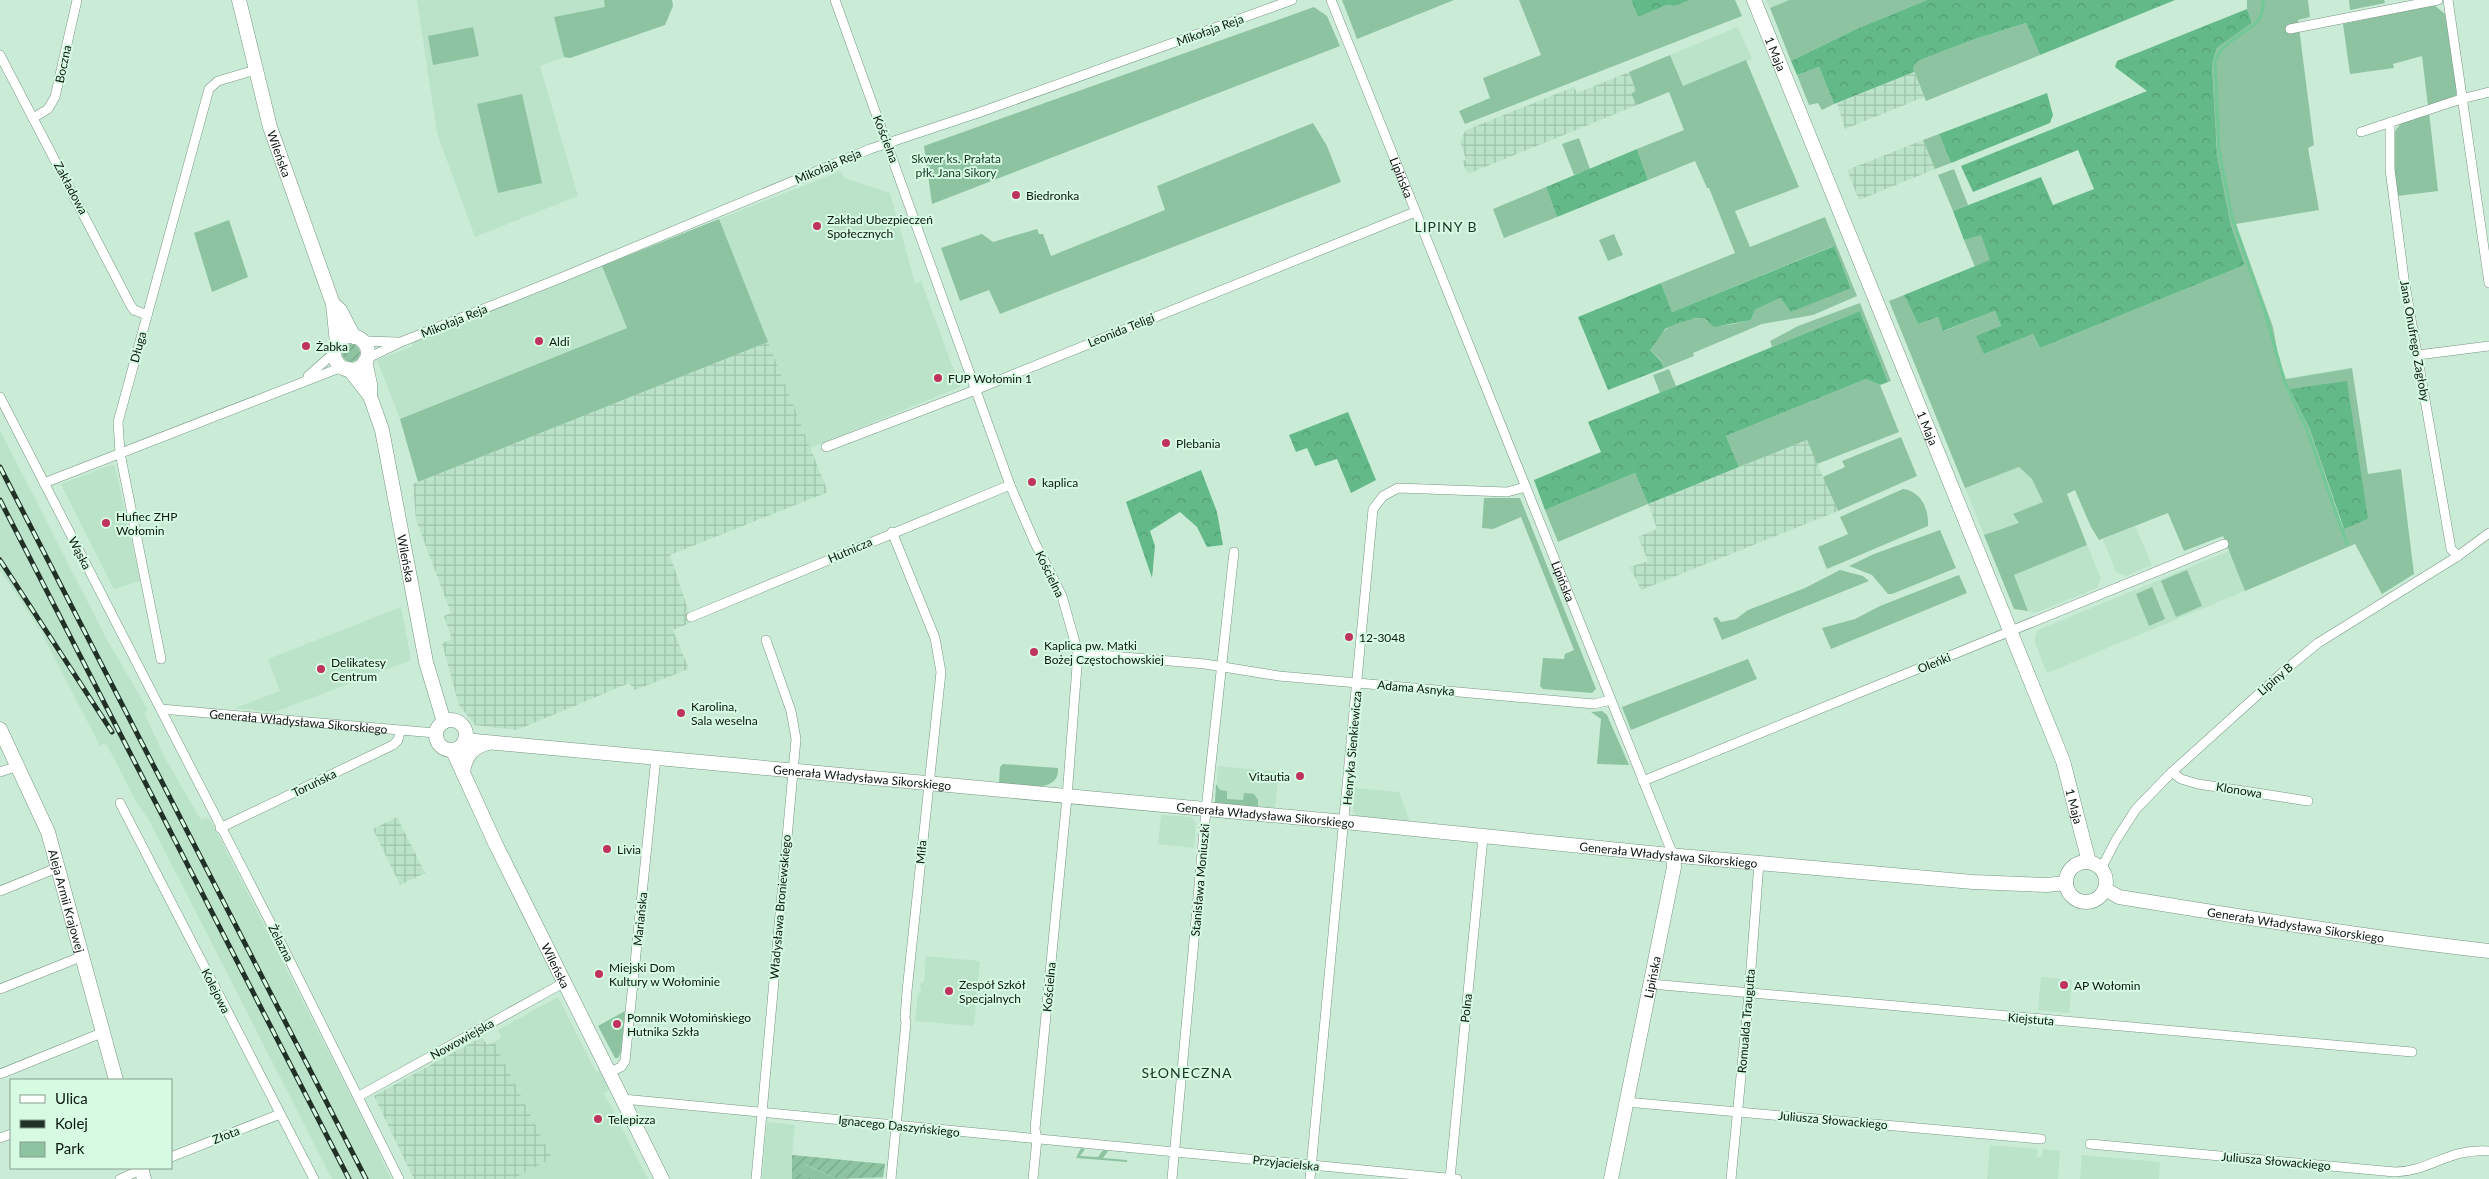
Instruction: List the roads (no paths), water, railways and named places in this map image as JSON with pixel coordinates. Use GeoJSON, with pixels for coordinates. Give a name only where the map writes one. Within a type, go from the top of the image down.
{"type":"FeatureCollection","features":[{"type":"Feature","properties":{"kind":"street","name":"Boczna"},"geometry":{"type":"LineString","coordinates":[[33,118],[48,109],[56,96],[77,0]]}},
{"type":"Feature","properties":{"kind":"street","name":"Wileńska"},"geometry":{"type":"LineString","coordinates":[[239,0],[254,70],[270,126],[333,304],[336,348]]}},
{"type":"Feature","properties":{"kind":"street","name":"Kościelna"},"geometry":{"type":"LineString","coordinates":[[835,0],[1010,485],[1035,542],[1062,596],[1078,653],[1067,797],[1035,1129],[1033,1179]]}},
{"type":"Feature","properties":{"kind":"street","name":"Mikołaja Reja"},"geometry":{"type":"LineString","coordinates":[[366,360],[401,342],[887,142],[978,113],[1292,0]]}},
{"type":"Feature","properties":{"kind":"street","name":"Lipińska"},"geometry":{"type":"LineString","coordinates":[[1331,0],[1673,856],[1674,867],[1611,1179]]}},
{"type":"Feature","properties":{"kind":"street","name":"1 Maja"},"geometry":{"type":"LineString","coordinates":[[1754,0],[2063,761],[2095,866]]}},
{"type":"Feature","properties":{"kind":"street"},"geometry":{"type":"LineString","coordinates":[[2290,29],[2438,0]]}},
{"type":"Feature","properties":{"kind":"street"},"geometry":{"type":"LineString","coordinates":[[2448,0],[2489,283]]}},
{"type":"Feature","properties":{"kind":"street","name":"Zakładowa"},"geometry":{"type":"LineString","coordinates":[[0,55],[130,306],[140,313],[147,314]]}},
{"type":"Feature","properties":{"kind":"street","name":"Długa"},"geometry":{"type":"LineString","coordinates":[[161,658],[120,454],[118,422],[209,89],[218,81],[254,70]]}},
{"type":"Feature","properties":{"kind":"street"},"geometry":{"type":"LineString","coordinates":[[2360,132],[2461,98],[2489,92]]}},
{"type":"Feature","properties":{"kind":"street","name":"Jana Onufrego Zagłoby"},"geometry":{"type":"LineString","coordinates":[[2390,122],[2389,145],[2393,197],[2404,279],[2451,549],[2458,556]]}},
{"type":"Feature","properties":{"kind":"street","name":"Leonida Teligi"},"geometry":{"type":"LineString","coordinates":[[826,447],[1415,212]]}},
{"type":"Feature","properties":{"kind":"street","name":"Wileńska"},"geometry":{"type":"LineString","coordinates":[[333,304],[340,310],[358,339]]}},
{"type":"Feature","properties":{"kind":"street"},"geometry":{"type":"LineString","coordinates":[[44,483],[302,381],[346,368],[357,368],[366,360],[367,351],[358,339],[343,338],[336,348],[302,381]]}},
{"type":"Feature","properties":{"kind":"street","name":"Mikołaja Reja"},"geometry":{"type":"LineString","coordinates":[[358,339],[401,342]]}},
{"type":"Feature","properties":{"kind":"street"},"geometry":{"type":"LineString","coordinates":[[2418,355],[2489,346]]}},
{"type":"Feature","properties":{"kind":"street"},"geometry":{"type":"LineString","coordinates":[[336,348],[336,361],[346,368]]}},
{"type":"Feature","properties":{"kind":"street","name":"Wileńska"},"geometry":{"type":"LineString","coordinates":[[366,360],[370,396],[385,441],[426,662],[444,722]]}},
{"type":"Feature","properties":{"kind":"street","name":"Wileńska"},"geometry":{"type":"LineString","coordinates":[[346,368],[370,396]]}},
{"type":"Feature","properties":{"kind":"street","name":"Wąska"},"geometry":{"type":"LineString","coordinates":[[0,397],[161,709]]}},
{"type":"Feature","properties":{"kind":"street","name":"Hutnicza"},"geometry":{"type":"LineString","coordinates":[[691,616],[1010,485]]}},
{"type":"Feature","properties":{"kind":"street","name":"Henryka Sienkiewicza"},"geometry":{"type":"LineString","coordinates":[[1310,1179],[1358,683],[1372,515],[1378,500],[1392,490],[1407,487],[1507,492],[1525,487]]}},
{"type":"Feature","properties":{"kind":"street","name":"Miła"},"geometry":{"type":"LineString","coordinates":[[891,1179],[928,784],[940,684],[940,658],[935,638],[892,532]]}},
{"type":"Feature","properties":{"kind":"street","name":"Lipiny B"},"geometry":{"type":"LineString","coordinates":[[2095,866],[2116,840],[2136,809],[2172,772],[2318,643],[2458,556],[2489,533]]}},
{"type":"Feature","properties":{"kind":"street","name":"Oleńki"},"geometry":{"type":"LineString","coordinates":[[1643,781],[2224,544]]}},
{"type":"Feature","properties":{"kind":"street","name":"Stanisława Moniuszki"},"geometry":{"type":"LineString","coordinates":[[1172,1179],[1206,810],[1234,552]]}},
{"type":"Feature","properties":{"kind":"street","name":"Władysława Broniewskiego"},"geometry":{"type":"LineString","coordinates":[[756,1179],[796,739],[794,720],[766,640]]}},
{"type":"Feature","properties":{"kind":"street","name":"Adama Asnyka"},"geometry":{"type":"LineString","coordinates":[[1078,653],[1221,666],[1279,676],[1594,704],[1610,700]]}},
{"type":"Feature","properties":{"kind":"street","name":"Generała Władysława Sikorskiego"},"geometry":{"type":"LineString","coordinates":[[161,709],[400,732],[435,733]]}},
{"type":"Feature","properties":{"kind":"street","name":"Żelazna"},"geometry":{"type":"LineString","coordinates":[[161,709],[400,1179]]}},
{"type":"Feature","properties":{"kind":"street"},"geometry":{"type":"LineString","coordinates":[[455,721],[461,724],[465,730],[465,740],[458,749],[448,751],[439,746],[435,733],[438,726],[444,722],[455,721]]}},
{"type":"Feature","properties":{"kind":"street","name":"Aleja Armii Krajowej"},"geometry":{"type":"LineString","coordinates":[[0,729],[48,832],[60,867],[116,1079]]}},
{"type":"Feature","properties":{"kind":"street","name":"Toruńska"},"geometry":{"type":"LineString","coordinates":[[220,828],[382,750],[395,743],[400,732]]}},
{"type":"Feature","properties":{"kind":"street","name":"Generała Władysława Sikorskiego"},"geometry":{"type":"LineString","coordinates":[[465,740],[1345,822],[1673,856],[1973,882],[2066,884]]}},
{"type":"Feature","properties":{"kind":"street"},"geometry":{"type":"LineString","coordinates":[[463,772],[464,764],[474,749],[490,743]]}},
{"type":"Feature","properties":{"kind":"street","name":"Wileńska"},"geometry":{"type":"LineString","coordinates":[[453,750],[496,845],[662,1179]]}},
{"type":"Feature","properties":{"kind":"street","name":"Mariańska"},"geometry":{"type":"LineString","coordinates":[[610,1072],[621,1067],[626,1062],[656,757]]}},
{"type":"Feature","properties":{"kind":"street"},"geometry":{"type":"LineString","coordinates":[[0,772],[18,766]]}},
{"type":"Feature","properties":{"kind":"street","name":"Klonowa"},"geometry":{"type":"LineString","coordinates":[[2172,772],[2181,779],[2198,784],[2308,800]]}},
{"type":"Feature","properties":{"kind":"street","name":"Kolejowa"},"geometry":{"type":"LineString","coordinates":[[120,803],[314,1179]]}},
{"type":"Feature","properties":{"kind":"street","name":"Polna"},"geometry":{"type":"LineString","coordinates":[[1450,1179],[1483,837]]}},
{"type":"Feature","properties":{"kind":"street","name":"Romualda Traugutta"},"geometry":{"type":"LineString","coordinates":[[1730,1179],[1749,994],[1759,863]]}},
{"type":"Feature","properties":{"kind":"street"},"geometry":{"type":"LineString","coordinates":[[2095,866],[2106,878],[2105,889],[2099,897],[2085,902],[2074,898],[2066,884],[2073,867],[2095,866]]}},
{"type":"Feature","properties":{"kind":"street"},"geometry":{"type":"LineString","coordinates":[[0,891],[60,867]]}},
{"type":"Feature","properties":{"kind":"street","name":"Generała Władysława Sikorskiego"},"geometry":{"type":"LineString","coordinates":[[2105,889],[2119,897],[2235,916],[2398,941],[2489,951]]}},
{"type":"Feature","properties":{"kind":"street"},"geometry":{"type":"LineString","coordinates":[[0,989],[83,956]]}},
{"type":"Feature","properties":{"kind":"street","name":"Nowowiejska"},"geometry":{"type":"LineString","coordinates":[[359,1096],[565,982]]}},
{"type":"Feature","properties":{"kind":"street","name":"Kiejstuta"},"geometry":{"type":"LineString","coordinates":[[1651,984],[2412,1052]]}},
{"type":"Feature","properties":{"kind":"street"},"geometry":{"type":"LineString","coordinates":[[0,1074],[104,1032]]}},
{"type":"Feature","properties":{"kind":"street","name":"Ignacego Daszyńskiego"},"geometry":{"type":"LineString","coordinates":[[623,1099],[1175,1152]]}},
{"type":"Feature","properties":{"kind":"street","name":"Juliusza Słowackiego"},"geometry":{"type":"LineString","coordinates":[[1626,1102],[2041,1139]]}},
{"type":"Feature","properties":{"kind":"street","name":"Złota"},"geometry":{"type":"LineString","coordinates":[[172,1157],[280,1114]]}},
{"type":"Feature","properties":{"kind":"street","name":"Juliusza Słowackiego"},"geometry":{"type":"LineString","coordinates":[[2090,1144],[2395,1172],[2416,1169],[2462,1151],[2489,1151]]}},
{"type":"Feature","properties":{"kind":"street","name":"Przyjacielska"},"geometry":{"type":"LineString","coordinates":[[1175,1152],[1457,1179]]}},
{"type":"Feature","properties":{"kind":"street"},"geometry":{"type":"LineString","coordinates":[[120,1179],[143,1171]]}},
{"type":"Feature","properties":{"kind":"waterway"},"geometry":{"type":"LineString","coordinates":[[2263,0],[2262,11],[2258,20],[2228,44],[2215,61],[2219,150],[2232,217],[2266,316],[2285,383],[2307,430],[2347,544]]}},
{"type":"Feature","properties":{"kind":"railway"},"geometry":{"type":"LineString","coordinates":[[0,467],[366,1179]]}},
{"type":"Feature","properties":{"kind":"railway"},"geometry":{"type":"LineString","coordinates":[[0,500],[349,1179]]}},
{"type":"Feature","properties":{"kind":"railway"},"geometry":{"type":"LineString","coordinates":[[0,560],[112,732]]}},
{"type":"Feature","properties":{"kind":"place","name":"Biedronka"},"geometry":{"type":"Point","coordinates":[1016,195]}},
{"type":"Feature","properties":{"kind":"place","name":"Zakład Ubezpieczeń Społecznych"},"geometry":{"type":"Point","coordinates":[817,226]}},
{"type":"Feature","properties":{"kind":"place","name":"Aldi"},"geometry":{"type":"Point","coordinates":[539,341]}},
{"type":"Feature","properties":{"kind":"place","name":"Żabka"},"geometry":{"type":"Point","coordinates":[306,346]}},
{"type":"Feature","properties":{"kind":"place","name":"FUP Wołomin 1"},"geometry":{"type":"Point","coordinates":[938,378]}},
{"type":"Feature","properties":{"kind":"place","name":"Plebania"},"geometry":{"type":"Point","coordinates":[1166,443]}},
{"type":"Feature","properties":{"kind":"place","name":"kaplica"},"geometry":{"type":"Point","coordinates":[1032,482]}},
{"type":"Feature","properties":{"kind":"place","name":"Hufiec ZHP Wołomin"},"geometry":{"type":"Point","coordinates":[106,523]}},
{"type":"Feature","properties":{"kind":"place","name":"12-3048"},"geometry":{"type":"Point","coordinates":[1349,637]}},
{"type":"Feature","properties":{"kind":"place","name":"Kaplica pw. Matki Bożej Częstochowskiej"},"geometry":{"type":"Point","coordinates":[1034,652]}},
{"type":"Feature","properties":{"kind":"place","name":"Delikatesy Centrum"},"geometry":{"type":"Point","coordinates":[321,669]}},
{"type":"Feature","properties":{"kind":"place","name":"Karolina, Sala weselna"},"geometry":{"type":"Point","coordinates":[681,713]}},
{"type":"Feature","properties":{"kind":"place","name":"Vitautia"},"geometry":{"type":"Point","coordinates":[1300,776]}},
{"type":"Feature","properties":{"kind":"place","name":"Livia"},"geometry":{"type":"Point","coordinates":[607,849]}},
{"type":"Feature","properties":{"kind":"place","name":"Miejski Dom Kultury w Wołominie"},"geometry":{"type":"Point","coordinates":[599,974]}},
{"type":"Feature","properties":{"kind":"place","name":"AP Wołomin"},"geometry":{"type":"Point","coordinates":[2064,985]}},
{"type":"Feature","properties":{"kind":"place","name":"Zespół Szkół Specjalnych"},"geometry":{"type":"Point","coordinates":[949,991]}},
{"type":"Feature","properties":{"kind":"place","name":"Pomnik Wołomińskiego Hutnika Szkła"},"geometry":{"type":"Point","coordinates":[617,1024]}},
{"type":"Feature","properties":{"kind":"place","name":"Telepizza"},"geometry":{"type":"Point","coordinates":[598,1119]}},
{"type":"Feature","properties":{"kind":"district","name":"LIPINY B"},"geometry":{"type":"Point","coordinates":[1446,226]}},
{"type":"Feature","properties":{"kind":"district","name":"SŁONECZNA"},"geometry":{"type":"Point","coordinates":[1187,1072]}},
{"type":"Feature","properties":{"kind":"park label","name":"Skwer ks. Prałata płk. Jana Sikory"},"geometry":{"type":"Point","coordinates":[956,165]}}]}
